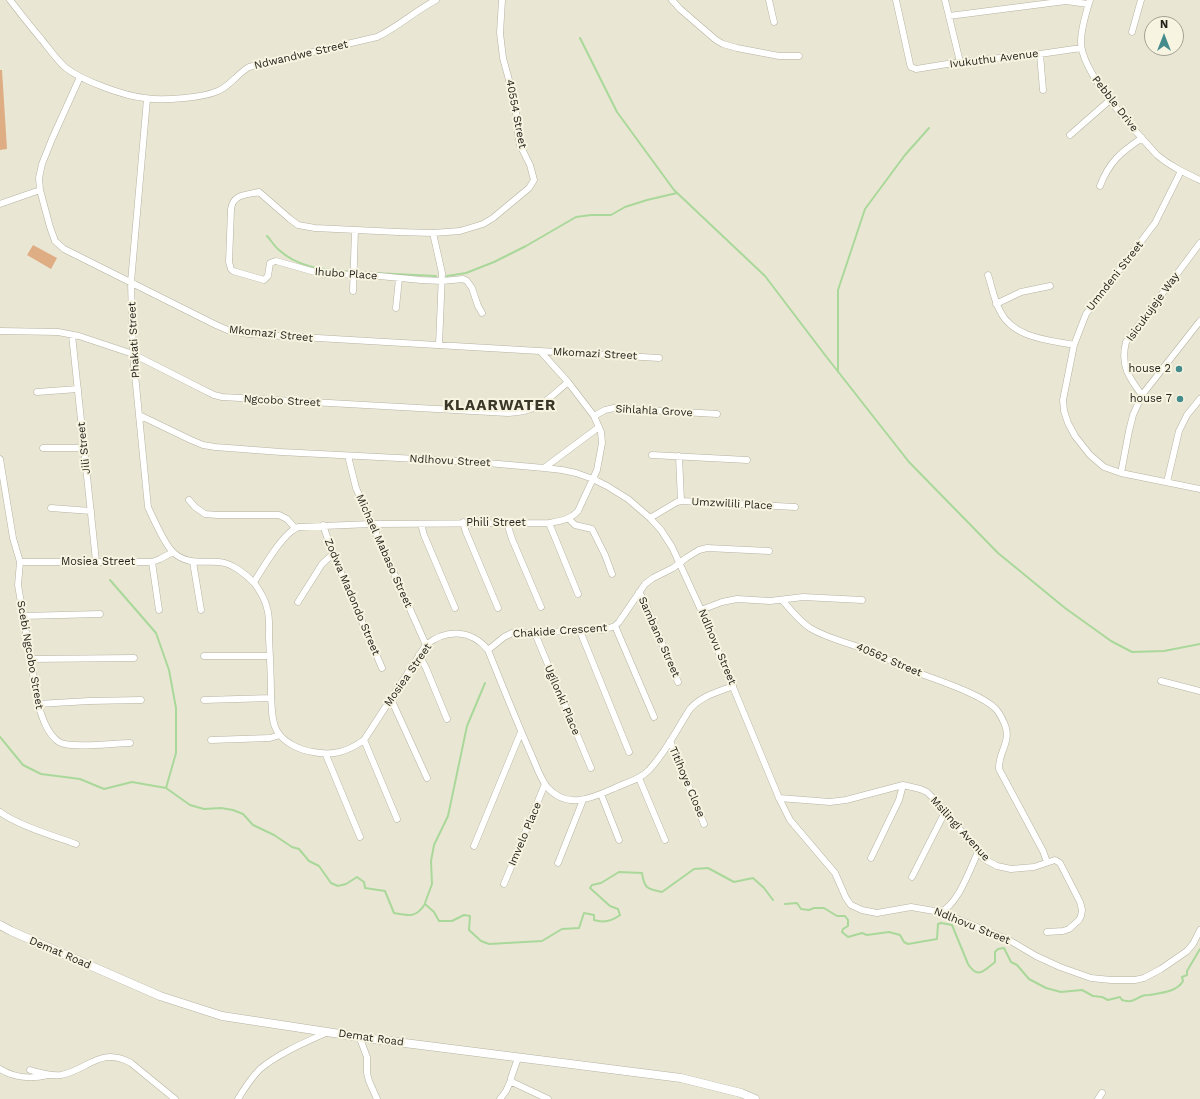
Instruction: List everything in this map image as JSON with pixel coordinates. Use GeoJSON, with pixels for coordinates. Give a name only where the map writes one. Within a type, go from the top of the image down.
{"type":"FeatureCollection","features":[{"type":"Feature","properties":{"kind":"street","name":"Ndwandwe Street"},"geometry":{"type":"LineString","coordinates":[[10,0],[65,67],[80,77],[113,90],[147,99],[207,95],[219,91],[249,67],[377,37],[389,31],[413,13],[436,0]]}},
{"type":"Feature","properties":{"kind":"street","name":"40554 Street"},"geometry":{"type":"LineString","coordinates":[[433,233],[460,230],[483,224],[518,198],[529,188],[534,180],[530,165],[520,145],[515,102],[503,58],[500,33],[502,0]]}},
{"type":"Feature","properties":{"kind":"street"},"geometry":{"type":"LineString","coordinates":[[672,0],[680,9],[716,40],[723,44],[779,56],[799,56]]}},
{"type":"Feature","properties":{"kind":"street"},"geometry":{"type":"LineString","coordinates":[[769,0],[774,22]]}},
{"type":"Feature","properties":{"kind":"street","name":"Ivukuthu Avenue"},"geometry":{"type":"LineString","coordinates":[[896,0],[912,68],[916,69],[960,62],[1082,48]]}},
{"type":"Feature","properties":{"kind":"street"},"geometry":{"type":"LineString","coordinates":[[946,0],[960,62]]}},
{"type":"Feature","properties":{"kind":"street"},"geometry":{"type":"LineString","coordinates":[[1132,32],[1141,0]]}},
{"type":"Feature","properties":{"kind":"street"},"geometry":{"type":"LineString","coordinates":[[949,16],[1066,1],[1089,2]]}},
{"type":"Feature","properties":{"kind":"street","name":"Pebble Drive"},"geometry":{"type":"LineString","coordinates":[[1089,2],[1081,34],[1082,48],[1093,76],[1110,100],[1142,138],[1164,161],[1200,180]]}},
{"type":"Feature","properties":{"kind":"street"},"geometry":{"type":"LineString","coordinates":[[1040,54],[1043,90]]}},
{"type":"Feature","properties":{"kind":"street","name":"Mkomazi Street"},"geometry":{"type":"LineString","coordinates":[[80,77],[42,164],[39,178],[40,190],[56,241],[64,249],[224,329],[238,333],[332,340],[659,358]]}},
{"type":"Feature","properties":{"kind":"street","name":"Phakati Street"},"geometry":{"type":"LineString","coordinates":[[147,99],[132,282],[133,354],[148,507],[154,521],[173,552]]}},
{"type":"Feature","properties":{"kind":"street"},"geometry":{"type":"LineString","coordinates":[[1070,135],[1110,100]]}},
{"type":"Feature","properties":{"kind":"street"},"geometry":{"type":"LineString","coordinates":[[1100,186],[1105,173],[1112,163],[1131,145],[1142,138]]}},
{"type":"Feature","properties":{"kind":"street","name":"Umndeni Street"},"geometry":{"type":"LineString","coordinates":[[1181,171],[1155,223],[1086,314],[1074,345],[1063,400],[1064,411],[1075,436],[1090,455],[1104,467],[1121,473],[1200,489]]}},
{"type":"Feature","properties":{"kind":"street"},"geometry":{"type":"LineString","coordinates":[[0,204],[40,190]]}},
{"type":"Feature","properties":{"kind":"street","name":"Ihubo Place"},"geometry":{"type":"LineString","coordinates":[[355,230],[315,228],[298,225],[290,220],[259,192],[240,197],[232,202],[229,262],[233,271],[264,280],[268,276],[270,263],[276,260],[322,274],[442,281],[460,279],[467,281],[473,290],[482,313]]}},
{"type":"Feature","properties":{"kind":"street"},"geometry":{"type":"LineString","coordinates":[[353,291],[355,230],[433,233],[440,258],[442,281],[439,345]]}},
{"type":"Feature","properties":{"kind":"street","name":"Isicukujeje Way"},"geometry":{"type":"LineString","coordinates":[[1142,395],[1133,383],[1125,367],[1124,358],[1126,342],[1200,243]]}},
{"type":"Feature","properties":{"kind":"street"},"geometry":{"type":"LineString","coordinates":[[988,275],[1000,313],[1018,330],[1031,336],[1074,345]]}},
{"type":"Feature","properties":{"kind":"street"},"geometry":{"type":"LineString","coordinates":[[396,308],[399,278]]}},
{"type":"Feature","properties":{"kind":"street"},"geometry":{"type":"LineString","coordinates":[[996,304],[1021,292],[1050,286]]}},
{"type":"Feature","properties":{"kind":"street"},"geometry":{"type":"LineString","coordinates":[[1121,473],[1133,415],[1142,395],[1200,322]]}},
{"type":"Feature","properties":{"kind":"street","name":"Ngcobo Street"},"geometry":{"type":"LineString","coordinates":[[0,331],[58,332],[79,336],[133,354],[222,398],[522,412],[539,406],[568,382]]}},
{"type":"Feature","properties":{"kind":"street","name":"Jili Street"},"geometry":{"type":"LineString","coordinates":[[72,335],[96,561]]}},
{"type":"Feature","properties":{"kind":"street"},"geometry":{"type":"LineString","coordinates":[[540,352],[568,382],[594,416],[599,427],[602,443],[597,470],[578,511],[569,519],[574,525],[592,529],[605,555],[612,574]]}},
{"type":"Feature","properties":{"kind":"street"},"geometry":{"type":"LineString","coordinates":[[37,392],[78,389]]}},
{"type":"Feature","properties":{"kind":"street"},"geometry":{"type":"LineString","coordinates":[[1167,482],[1179,431],[1187,415],[1200,399]]}},
{"type":"Feature","properties":{"kind":"street","name":"Sihlahla Grove"},"geometry":{"type":"LineString","coordinates":[[594,416],[605,410],[614,408],[717,414]]}},
{"type":"Feature","properties":{"kind":"street","name":"Ndlhovu Street"},"geometry":{"type":"LineString","coordinates":[[139,415],[203,445],[237,449],[348,456],[476,462],[562,470],[594,479],[628,499],[650,518],[661,530],[672,547],[701,610],[779,798],[790,820],[835,873],[846,898],[851,905],[862,910],[877,913],[911,907],[940,912],[1009,940],[1036,956],[1060,967],[1091,978],[1111,980],[1135,980],[1144,978],[1161,969],[1187,951],[1197,938],[1200,930]]}},
{"type":"Feature","properties":{"kind":"street"},"geometry":{"type":"LineString","coordinates":[[544,468],[599,427]]}},
{"type":"Feature","properties":{"kind":"street"},"geometry":{"type":"LineString","coordinates":[[43,448],[84,448]]}},
{"type":"Feature","properties":{"kind":"street"},"geometry":{"type":"LineString","coordinates":[[652,455],[747,460]]}},
{"type":"Feature","properties":{"kind":"street","name":"Michael Mabaso Street"},"geometry":{"type":"LineString","coordinates":[[348,456],[356,488],[426,645]]}},
{"type":"Feature","properties":{"kind":"street"},"geometry":{"type":"LineString","coordinates":[[679,456],[681,501]]}},
{"type":"Feature","properties":{"kind":"street","name":"Scebi Ngcobo Street"},"geometry":{"type":"LineString","coordinates":[[0,459],[14,538],[20,562],[18,585],[41,716],[48,729],[59,742],[76,745],[130,743]]}},
{"type":"Feature","properties":{"kind":"street"},"geometry":{"type":"LineString","coordinates":[[189,500],[195,507],[205,514],[279,516],[287,519],[295,528],[287,535],[254,582]]}},
{"type":"Feature","properties":{"kind":"street","name":"Umzwilili Place"},"geometry":{"type":"LineString","coordinates":[[650,518],[681,501],[795,507]]}},
{"type":"Feature","properties":{"kind":"street"},"geometry":{"type":"LineString","coordinates":[[51,508],[91,511]]}},
{"type":"Feature","properties":{"kind":"street","name":"Phili Street"},"geometry":{"type":"LineString","coordinates":[[295,528],[371,524],[463,522],[549,523],[569,519]]}},
{"type":"Feature","properties":{"kind":"street"},"geometry":{"type":"LineString","coordinates":[[463,522],[498,608]]}},
{"type":"Feature","properties":{"kind":"street"},"geometry":{"type":"LineString","coordinates":[[507,523],[512,539],[541,607]]}},
{"type":"Feature","properties":{"kind":"street"},"geometry":{"type":"LineString","coordinates":[[549,523],[578,594]]}},
{"type":"Feature","properties":{"kind":"street"},"geometry":{"type":"LineString","coordinates":[[421,524],[424,535],[455,608]]}},
{"type":"Feature","properties":{"kind":"street","name":"Zodwa Madondo Street"},"geometry":{"type":"LineString","coordinates":[[323,526],[332,554],[382,668]]}},
{"type":"Feature","properties":{"kind":"street","name":"Chakide Crescent"},"geometry":{"type":"LineString","coordinates":[[488,650],[509,634],[534,631],[603,630],[615,626],[645,584],[653,578],[673,568],[699,550],[707,548],[769,551]]}},
{"type":"Feature","properties":{"kind":"street"},"geometry":{"type":"LineString","coordinates":[[173,552],[184,559],[193,562],[220,562],[236,568],[254,582],[262,594],[268,612],[272,698],[275,725],[280,735],[270,738],[211,740]]}},
{"type":"Feature","properties":{"kind":"street","name":"Mosiea Street"},"geometry":{"type":"LineString","coordinates":[[20,562],[152,562],[173,552]]}},
{"type":"Feature","properties":{"kind":"street"},"geometry":{"type":"LineString","coordinates":[[298,602],[322,564],[332,554]]}},
{"type":"Feature","properties":{"kind":"street"},"geometry":{"type":"LineString","coordinates":[[152,562],[159,610]]}},
{"type":"Feature","properties":{"kind":"street"},"geometry":{"type":"LineString","coordinates":[[193,562],[201,610]]}},
{"type":"Feature","properties":{"kind":"street","name":"Sambane Street"},"geometry":{"type":"LineString","coordinates":[[639,592],[644,600],[678,682]]}},
{"type":"Feature","properties":{"kind":"street"},"geometry":{"type":"LineString","coordinates":[[701,610],[722,602],[737,599],[782,600],[803,598],[862,600]]}},
{"type":"Feature","properties":{"kind":"street","name":"40562 Street"},"geometry":{"type":"LineString","coordinates":[[782,600],[802,622],[821,634],[869,651],[901,667],[964,691],[991,706],[999,715],[1006,727],[1007,735],[1005,748],[999,759],[999,769],[1043,851],[1047,862]]}},
{"type":"Feature","properties":{"kind":"street"},"geometry":{"type":"LineString","coordinates":[[23,616],[100,614]]}},
{"type":"Feature","properties":{"kind":"street"},"geometry":{"type":"LineString","coordinates":[[615,626],[654,717]]}},
{"type":"Feature","properties":{"kind":"street","name":"Ugilonki Place"},"geometry":{"type":"LineString","coordinates":[[534,631],[591,768]]}},
{"type":"Feature","properties":{"kind":"street"},"geometry":{"type":"LineString","coordinates":[[580,631],[630,752]]}},
{"type":"Feature","properties":{"kind":"street","name":"Mosiea Street"},"geometry":{"type":"LineString","coordinates":[[280,735],[293,746],[306,751],[326,755],[357,745],[364,740],[426,645],[442,636],[452,634],[472,636],[482,642],[488,650],[521,732],[545,784],[553,792],[568,800],[583,800],[639,778],[656,762],[696,702],[704,697],[733,686]]}},
{"type":"Feature","properties":{"kind":"street"},"geometry":{"type":"LineString","coordinates":[[419,655],[447,718]]}},
{"type":"Feature","properties":{"kind":"street"},"geometry":{"type":"LineString","coordinates":[[204,656],[270,656]]}},
{"type":"Feature","properties":{"kind":"street"},"geometry":{"type":"LineString","coordinates":[[31,660],[134,658]]}},
{"type":"Feature","properties":{"kind":"street"},"geometry":{"type":"LineString","coordinates":[[1161,681],[1200,691]]}},
{"type":"Feature","properties":{"kind":"street"},"geometry":{"type":"LineString","coordinates":[[204,700],[272,698]]}},
{"type":"Feature","properties":{"kind":"street"},"geometry":{"type":"LineString","coordinates":[[392,699],[427,778]]}},
{"type":"Feature","properties":{"kind":"street"},"geometry":{"type":"LineString","coordinates":[[38,704],[141,700]]}},
{"type":"Feature","properties":{"kind":"street"},"geometry":{"type":"LineString","coordinates":[[474,846],[521,732]]}},
{"type":"Feature","properties":{"kind":"street"},"geometry":{"type":"LineString","coordinates":[[364,740],[397,819]]}},
{"type":"Feature","properties":{"kind":"street","name":"Titihoye Close"},"geometry":{"type":"LineString","coordinates":[[670,741],[704,824]]}},
{"type":"Feature","properties":{"kind":"street"},"geometry":{"type":"LineString","coordinates":[[326,755],[360,837]]}},
{"type":"Feature","properties":{"kind":"street"},"geometry":{"type":"LineString","coordinates":[[639,778],[665,840]]}},
{"type":"Feature","properties":{"kind":"street","name":"Imvelo Place"},"geometry":{"type":"LineString","coordinates":[[504,884],[545,784]]}},
{"type":"Feature","properties":{"kind":"street"},"geometry":{"type":"LineString","coordinates":[[779,798],[816,802],[841,801],[904,785]]}},
{"type":"Feature","properties":{"kind":"street"},"geometry":{"type":"LineString","coordinates":[[871,858],[899,800],[904,785]]}},
{"type":"Feature","properties":{"kind":"street","name":"Msilingi Avenue"},"geometry":{"type":"LineString","coordinates":[[904,785],[927,792],[984,859],[997,866],[1011,869],[1034,867],[1047,862]]}},
{"type":"Feature","properties":{"kind":"street"},"geometry":{"type":"LineString","coordinates":[[601,794],[619,840]]}},
{"type":"Feature","properties":{"kind":"street"},"geometry":{"type":"LineString","coordinates":[[558,863],[583,800]]}},
{"type":"Feature","properties":{"kind":"street"},"geometry":{"type":"LineString","coordinates":[[0,812],[33,828],[76,844]]}},
{"type":"Feature","properties":{"kind":"street"},"geometry":{"type":"LineString","coordinates":[[912,877],[945,812]]}},
{"type":"Feature","properties":{"kind":"street"},"geometry":{"type":"LineString","coordinates":[[940,912],[954,900],[978,852]]}},
{"type":"Feature","properties":{"kind":"street"},"geometry":{"type":"LineString","coordinates":[[1047,862],[1054,860],[1060,863],[1080,902],[1082,910],[1079,920],[1069,929],[1047,932]]}},
{"type":"Feature","properties":{"kind":"street","name":"Demat Road"},"geometry":{"type":"LineString","coordinates":[[0,925],[160,996],[222,1016],[518,1058],[681,1078],[741,1093],[753,1099]]}},
{"type":"Feature","properties":{"kind":"street"},"geometry":{"type":"LineString","coordinates":[[238,1099],[245,1087],[260,1069],[293,1049],[328,1032]]}},
{"type":"Feature","properties":{"kind":"street"},"geometry":{"type":"LineString","coordinates":[[359,1036],[367,1057],[367,1073],[369,1081],[378,1099]]}},
{"type":"Feature","properties":{"kind":"street"},"geometry":{"type":"LineString","coordinates":[[0,1069],[17,1076],[39,1077],[62,1075],[97,1059],[115,1057],[131,1063],[175,1099]]}},
{"type":"Feature","properties":{"kind":"street"},"geometry":{"type":"LineString","coordinates":[[500,1099],[511,1080],[518,1058]]}},
{"type":"Feature","properties":{"kind":"street"},"geometry":{"type":"LineString","coordinates":[[30,1070],[50,1075]]}},
{"type":"Feature","properties":{"kind":"street"},"geometry":{"type":"LineString","coordinates":[[511,1080],[514,1083],[548,1099]]}},
{"type":"Feature","properties":{"kind":"street"},"geometry":{"type":"LineString","coordinates":[[1098,1099],[1102,1093]]}},
{"type":"Feature","properties":{"kind":"shaded area"},"geometry":{"type":"Polygon","coordinates":[[[0,70],[2,70],[7,149],[0,150],[0,70]]]}},
{"type":"Feature","properties":{"kind":"shaded area"},"geometry":{"type":"Polygon","coordinates":[[[33,245],[57,258],[51,269],[27,255],[33,245]]]}},
{"type":"Feature","properties":{"kind":"waterway"},"geometry":{"type":"LineString","coordinates":[[580,38],[617,112],[674,190],[765,276],[909,462],[998,553],[1065,608],[1111,641],[1132,652],[1164,651],[1200,644]]}},
{"type":"Feature","properties":{"kind":"waterway"},"geometry":{"type":"LineString","coordinates":[[838,372],[838,290],[865,209],[905,155],[929,128]]}},
{"type":"Feature","properties":{"kind":"waterway"},"geometry":{"type":"LineString","coordinates":[[447,276],[466,273],[494,262],[526,246],[576,217],[611,215],[625,207],[677,193]]}},
{"type":"Feature","properties":{"kind":"waterway"},"geometry":{"type":"LineString","coordinates":[[267,236],[279,250],[295,261],[304,265],[352,272]]}},
{"type":"Feature","properties":{"kind":"waterway"},"geometry":{"type":"LineString","coordinates":[[374,273],[436,276]]}},
{"type":"Feature","properties":{"kind":"waterway"},"geometry":{"type":"LineString","coordinates":[[110,580],[156,633],[169,670],[176,708],[176,753],[166,788]]}},
{"type":"Feature","properties":{"kind":"waterway"},"geometry":{"type":"LineString","coordinates":[[425,903],[432,884],[431,861],[434,845],[448,816],[467,726],[485,683]]}},
{"type":"Feature","properties":{"kind":"waterway"},"geometry":{"type":"LineString","coordinates":[[0,737],[23,765],[41,774],[80,779],[104,789],[132,782],[166,788],[190,805],[204,809],[221,808],[233,810],[243,814],[253,825],[274,835],[292,847],[299,849],[309,861],[319,866],[331,883],[338,886],[346,884],[357,877],[364,882],[365,888],[385,891],[394,913],[412,915],[422,909],[425,904],[434,912],[439,921],[452,921],[464,915],[470,916],[469,930],[481,941],[489,944],[542,941],[562,929],[579,928],[584,913],[594,915],[594,920],[601,921],[607,921],[617,917],[620,915],[618,909],[610,906],[590,888],[592,885],[601,883],[619,872],[642,873],[645,885],[647,887],[662,892],[694,869],[708,868],[734,882],[753,878],[764,888],[773,900]]}},
{"type":"Feature","properties":{"kind":"waterway"},"geometry":{"type":"LineString","coordinates":[[785,904],[797,903],[801,909],[809,910],[814,908],[824,908],[837,916],[845,916],[848,920],[848,926],[843,929],[842,932],[848,937],[862,933],[867,935],[889,932],[900,935],[904,942],[908,944],[937,939],[938,924],[941,923],[952,925],[968,964],[975,972],[982,972],[988,968],[995,962],[995,952],[998,949],[1004,948],[1011,962],[1017,965],[1029,979],[1046,988],[1061,992],[1082,990],[1093,996],[1102,997],[1108,1000],[1120,997],[1122,1000],[1131,1001],[1144,995],[1163,993],[1177,988],[1183,981],[1182,977],[1187,975],[1187,971],[1200,949]]}},
{"type":"Feature","properties":{"kind":"place","name":"house 2"},"geometry":{"type":"Point","coordinates":[1179,369]}},
{"type":"Feature","properties":{"kind":"place","name":"house 7"},"geometry":{"type":"Point","coordinates":[1180,399]}},
{"type":"Feature","properties":{"kind":"district","name":"KLAARWATER"},"geometry":{"type":"Point","coordinates":[500,406]}}]}
